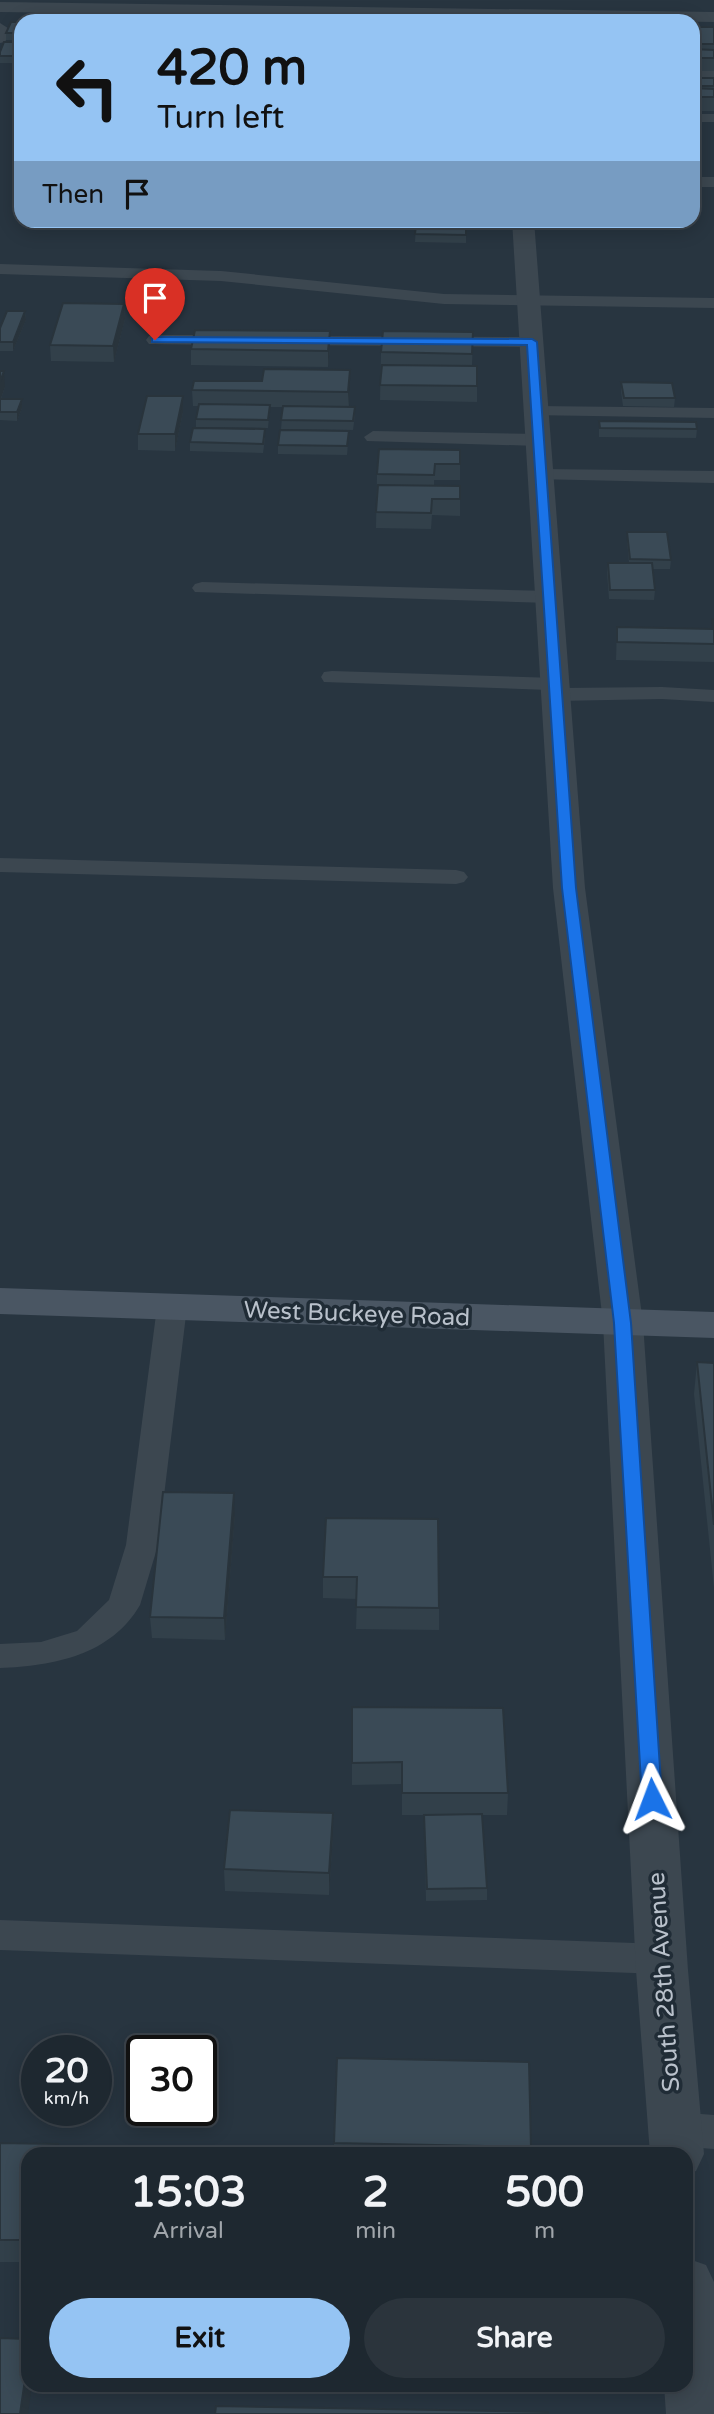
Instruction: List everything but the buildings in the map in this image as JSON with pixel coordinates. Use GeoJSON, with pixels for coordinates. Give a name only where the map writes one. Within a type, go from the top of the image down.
{"type":"FeatureCollection","features":[{"type":"Feature","properties":{"kind":"main road","name":"West Buckeye Road"},"geometry":{"type":"LineString","coordinates":[[0,1301],[714,1325]]}},
{"type":"Feature","properties":{"kind":"street"},"geometry":{"type":"LineString","coordinates":[[1,10],[127,14]]}},
{"type":"Feature","properties":{"kind":"street","name":"South 28th Avenue"},"geometry":{"type":"LineString","coordinates":[[524,228],[569,888],[623,1323],[662,1959],[688,2138]]}},
{"type":"Feature","properties":{"kind":"street"},"geometry":{"type":"LineString","coordinates":[[693,2375],[696,2414]]}},
{"type":"Feature","properties":{"kind":"lane"},"geometry":{"type":"LineString","coordinates":[[0,27],[4,30],[0,39]]}},
{"type":"Feature","properties":{"kind":"lane"},"geometry":{"type":"LineString","coordinates":[[0,269],[221,276],[444,299],[714,303]]}},
{"type":"Feature","properties":{"kind":"lane"},"geometry":{"type":"LineString","coordinates":[[155,340],[251,341]]}},
{"type":"Feature","properties":{"kind":"lane"},"geometry":{"type":"LineString","coordinates":[[278,341],[532,342]]}},
{"type":"Feature","properties":{"kind":"lane"},"geometry":{"type":"LineString","coordinates":[[373,437],[714,413]]}},
{"type":"Feature","properties":{"kind":"lane"},"geometry":{"type":"LineString","coordinates":[[542,475],[714,477]]}},
{"type":"Feature","properties":{"kind":"lane"},"geometry":{"type":"LineString","coordinates":[[202,588],[550,597]]}},
{"type":"Feature","properties":{"kind":"lane"},"geometry":{"type":"LineString","coordinates":[[332,677],[714,696]]}},
{"type":"Feature","properties":{"kind":"lane"},"geometry":{"type":"LineString","coordinates":[[0,865],[456,877]]}},
{"type":"Feature","properties":{"kind":"lane"},"geometry":{"type":"LineString","coordinates":[[0,1656],[41,1654],[89,1639],[124,1605],[142,1545],[172,1307]]}},
{"type":"Feature","properties":{"kind":"lane"},"geometry":{"type":"LineString","coordinates":[[0,1935],[662,1959]]}},
{"type":"Feature","properties":{"kind":"route"},"geometry":{"type":"LineString","coordinates":[[155,340],[532,342],[569,888],[623,1323],[652,1799]]}}]}
